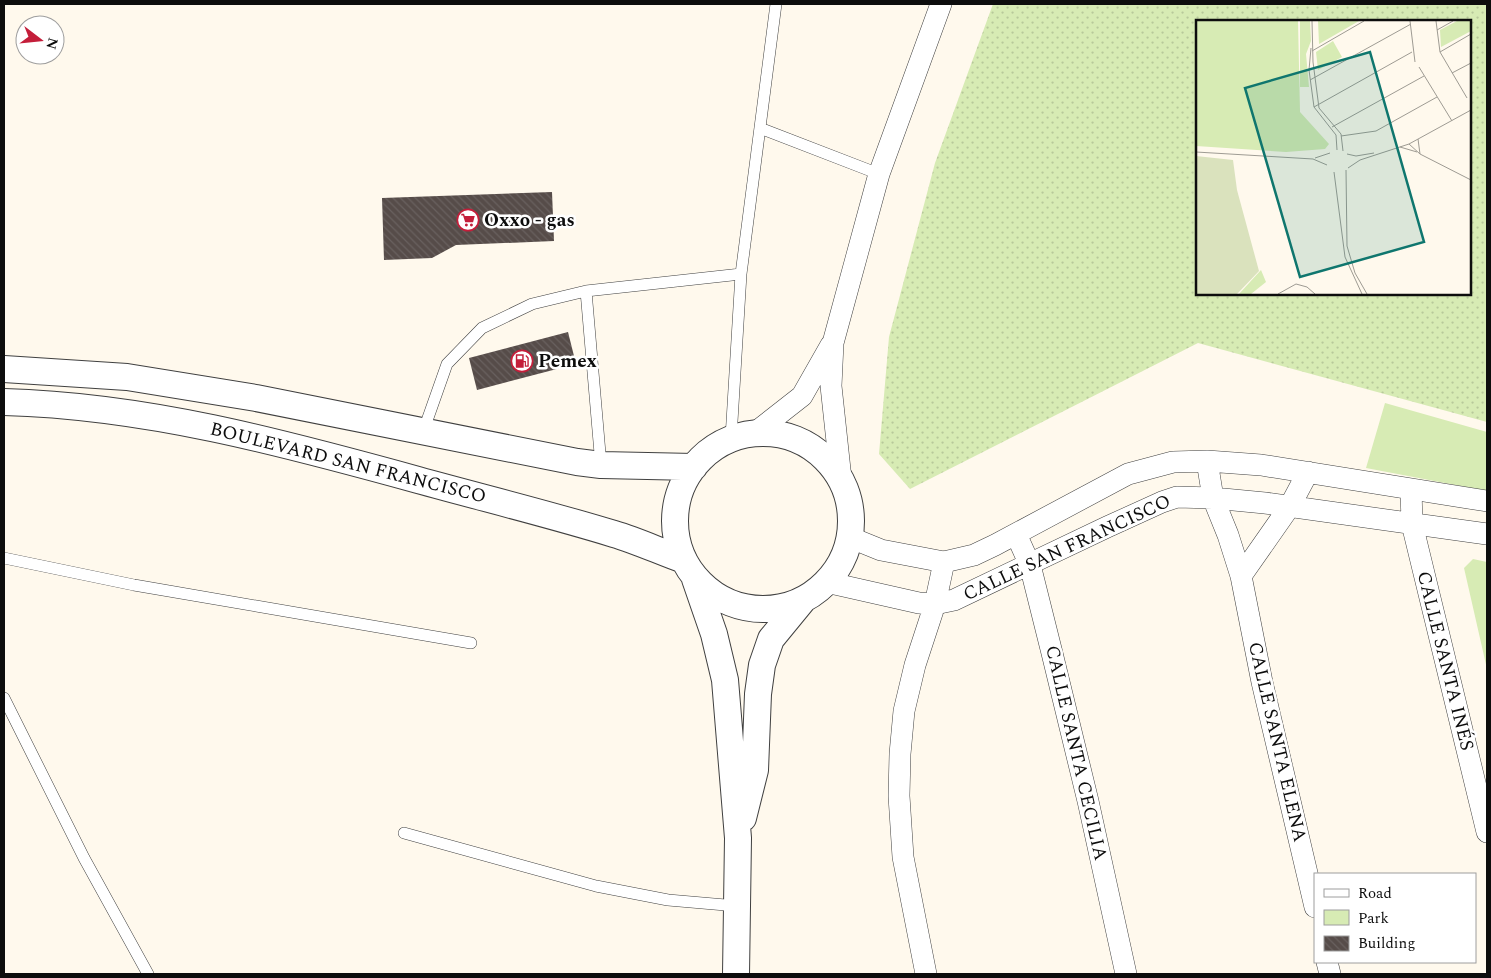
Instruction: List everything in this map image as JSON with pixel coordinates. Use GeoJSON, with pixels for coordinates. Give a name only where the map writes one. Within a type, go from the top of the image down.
{"type":"FeatureCollection","features":[{"type":"Feature","properties":{"kind":"street"},"geometry":{"type":"LineString","coordinates":[[841,479],[831,386],[833,343],[879,174],[942,4]]}},
{"type":"Feature","properties":{"kind":"street"},"geometry":{"type":"LineString","coordinates":[[736,974],[738,838],[726,680],[714,634],[675,529],[678,496],[694,466],[710,450],[744,435],[802,396],[833,343]]}},
{"type":"Feature","properties":{"kind":"street","name":"BOULEVARD SAN FRANCISCO"},"geometry":{"type":"LineString","coordinates":[[4,369],[127,377],[256,398],[577,462],[600,465],[694,466]]}},
{"type":"Feature","properties":{"kind":"street","name":"BOULEVARD SAN FRANCISCO"},"geometry":{"type":"LineString","coordinates":[[4,402],[43,403],[124,411],[247,434],[606,532],[689,568]]}},
{"type":"Feature","properties":{"kind":"street"},"geometry":{"type":"LineString","coordinates":[[738,838],[755,770],[758,694],[762,665],[771,639],[803,600],[826,582],[841,561],[849,537],[851,517],[848,497],[841,479],[826,458],[805,443],[782,434],[744,435]]}},
{"type":"Feature","properties":{"kind":"street","name":"CALLE SAN FRANCISCO"},"geometry":{"type":"LineString","coordinates":[[849,537],[881,550],[944,562],[974,555],[1128,474],[1172,462],[1207,461],[1261,465],[1487,501]]}},
{"type":"Feature","properties":{"kind":"street","name":"CALLE SANTA ELENA"},"geometry":{"type":"LineString","coordinates":[[1207,461],[1213,498],[1228,535],[1241,576],[1262,682],[1314,904]]}},
{"type":"Feature","properties":{"kind":"street"},"geometry":{"type":"LineString","coordinates":[[1241,576],[1290,506],[1308,472]]}},
{"type":"Feature","properties":{"kind":"street","name":"CALLE SANTA INÉS"},"geometry":{"type":"LineString","coordinates":[[1411,489],[1412,524],[1487,832]]}},
{"type":"Feature","properties":{"kind":"street","name":"CALLE SAN FRANCISCO"},"geometry":{"type":"LineString","coordinates":[[826,582],[896,598],[935,604],[954,600],[1162,502],[1177,497],[1213,498],[1290,506],[1487,534]]}},
{"type":"Feature","properties":{"kind":"street","name":"CALLE SANTA CECILIA"},"geometry":{"type":"LineString","coordinates":[[1016,534],[1030,565],[1088,801],[1126,974]]}},
{"type":"Feature","properties":{"kind":"street"},"geometry":{"type":"LineString","coordinates":[[926,974],[904,857],[899,796],[900,754],[904,711],[915,665],[935,604],[944,562]]}},
{"type":"Feature","properties":{"kind":"street"},"geometry":{"type":"LineString","coordinates":[[689,568],[716,596],[744,607],[774,608],[803,600]]}},
{"type":"Feature","properties":{"kind":"lane"},"geometry":{"type":"LineString","coordinates":[[744,435],[741,274],[776,4]]}},
{"type":"Feature","properties":{"kind":"lane"},"geometry":{"type":"LineString","coordinates":[[760,128],[879,174]]}},
{"type":"Feature","properties":{"kind":"lane"},"geometry":{"type":"LineString","coordinates":[[423,432],[447,364],[482,328],[532,304],[586,291],[741,274]]}},
{"type":"Feature","properties":{"kind":"lane"},"geometry":{"type":"LineString","coordinates":[[586,291],[600,465]]}},
{"type":"Feature","properties":{"kind":"lane"},"geometry":{"type":"LineString","coordinates":[[4,558],[134,585],[471,643]]}},
{"type":"Feature","properties":{"kind":"lane"},"geometry":{"type":"LineString","coordinates":[[4,698],[84,858],[148,974]]}},
{"type":"Feature","properties":{"kind":"lane"},"geometry":{"type":"LineString","coordinates":[[404,833],[596,886],[668,900],[737,906]]}},
{"type":"Feature","properties":{"kind":"green space"},"geometry":{"type":"Polygon","coordinates":[[[993,4],[1487,4],[1487,422],[1198,343],[910,489],[879,454],[889,337],[935,163],[993,4]]]}},
{"type":"Feature","properties":{"kind":"green space"},"geometry":{"type":"Polygon","coordinates":[[[1385,403],[1487,432],[1487,491],[1366,468],[1385,403]]]}},
{"type":"Feature","properties":{"kind":"green space"},"geometry":{"type":"Polygon","coordinates":[[[1473,559],[1487,562],[1487,669],[1464,568],[1473,559]]]}},
{"type":"Feature","properties":{"kind":"building","name":"Oxxo - gas"},"geometry":{"type":"Polygon","coordinates":[[[552,192],[554,241],[456,245],[432,258],[384,260],[382,198],[552,192]]]}},
{"type":"Feature","properties":{"kind":"building","name":"Pemex"},"geometry":{"type":"Polygon","coordinates":[[[568,332],[576,364],[477,390],[469,358],[568,332]]]}},
{"type":"Feature","properties":{"kind":"place","name":"Oxxo - gas"},"geometry":{"type":"Point","coordinates":[468,220]}},
{"type":"Feature","properties":{"kind":"place","name":"Pemex"},"geometry":{"type":"Point","coordinates":[522,361]}}]}
